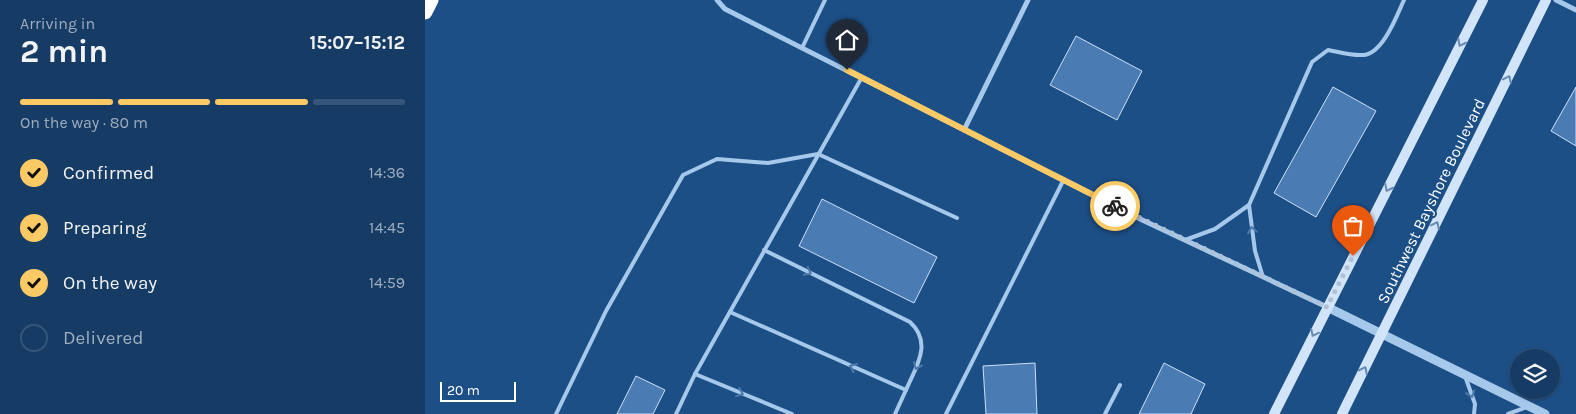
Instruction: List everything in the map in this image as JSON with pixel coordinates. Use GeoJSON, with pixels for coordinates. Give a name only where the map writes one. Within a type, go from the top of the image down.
{"type":"FeatureCollection","features":[{"type":"Feature","properties":{"kind":"highway"},"geometry":{"type":"LineString","coordinates":[[425,12],[431,0]]}},
{"type":"Feature","properties":{"kind":"main road"},"geometry":{"type":"LineString","coordinates":[[1275,414],[1327,307],[1483,0]]}},
{"type":"Feature","properties":{"kind":"main road","name":"Southwest Bayshore Boulevard"},"geometry":{"type":"LineString","coordinates":[[1342,414],[1546,0]]}},
{"type":"Feature","properties":{"kind":"street"},"geometry":{"type":"LineString","coordinates":[[717,0],[725,9],[1185,240],[1383,333],[1545,414]]}},
{"type":"Feature","properties":{"kind":"street"},"geometry":{"type":"LineString","coordinates":[[965,128],[1028,0]]}},
{"type":"Feature","properties":{"kind":"street"},"geometry":{"type":"LineString","coordinates":[[1556,0],[1576,10]]}},
{"type":"Feature","properties":{"kind":"lane"},"geometry":{"type":"LineString","coordinates":[[803,48],[825,0]]}},
{"type":"Feature","properties":{"kind":"lane"},"geometry":{"type":"LineString","coordinates":[[1185,240],[1215,229],[1249,205],[1312,62],[1328,50],[1365,56],[1376,49],[1386,38],[1404,0]]}},
{"type":"Feature","properties":{"kind":"lane"},"geometry":{"type":"LineString","coordinates":[[676,414],[695,374],[863,77]]}},
{"type":"Feature","properties":{"kind":"lane"},"geometry":{"type":"LineString","coordinates":[[556,414],[606,311],[683,175],[717,159],[767,163],[818,154],[957,218]]}},
{"type":"Feature","properties":{"kind":"lane"},"geometry":{"type":"LineString","coordinates":[[947,414],[1064,179]]}},
{"type":"Feature","properties":{"kind":"lane"},"geometry":{"type":"LineString","coordinates":[[1249,205],[1255,251],[1263,277]]}},
{"type":"Feature","properties":{"kind":"lane"},"geometry":{"type":"LineString","coordinates":[[764,250],[910,322],[917,328],[921,336],[923,352],[895,414]]}},
{"type":"Feature","properties":{"kind":"lane"},"geometry":{"type":"LineString","coordinates":[[730,312],[906,390]]}},
{"type":"Feature","properties":{"kind":"lane"},"geometry":{"type":"LineString","coordinates":[[695,374],[791,414]]}},
{"type":"Feature","properties":{"kind":"lane"},"geometry":{"type":"LineString","coordinates":[[1464,374],[1475,404],[1474,414]]}},
{"type":"Feature","properties":{"kind":"lane"},"geometry":{"type":"LineString","coordinates":[[1105,414],[1120,385]]}},
{"type":"Feature","properties":{"kind":"lane"},"geometry":{"type":"LineString","coordinates":[[1508,414],[1530,406]]}},
{"type":"Feature","properties":{"kind":"building"},"geometry":{"type":"Polygon","coordinates":[[[1076,36],[1142,71],[1117,120],[1050,85],[1076,36]]]}},
{"type":"Feature","properties":{"kind":"building"},"geometry":{"type":"Polygon","coordinates":[[[1333,87],[1376,111],[1316,217],[1274,193],[1333,87]]]}},
{"type":"Feature","properties":{"kind":"building"},"geometry":{"type":"Polygon","coordinates":[[[1576,87],[1576,146],[1551,131],[1576,87]]]}},
{"type":"Feature","properties":{"kind":"building"},"geometry":{"type":"Polygon","coordinates":[[[822,199],[937,257],[914,303],[799,246],[822,199]]]}},
{"type":"Feature","properties":{"kind":"building"},"geometry":{"type":"Polygon","coordinates":[[[1035,363],[1037,414],[986,414],[983,366],[1035,363]]]}},
{"type":"Feature","properties":{"kind":"building"},"geometry":{"type":"Polygon","coordinates":[[[1164,363],[1205,384],[1191,414],[1139,414],[1164,363]]]}},
{"type":"Feature","properties":{"kind":"building"},"geometry":{"type":"Polygon","coordinates":[[[636,376],[665,390],[653,414],[617,414],[636,376]]]}},
{"type":"Feature","properties":{"kind":"way so far"},"geometry":{"type":"LineString","coordinates":[[1115,206],[1327,307],[1353,256]]}},
{"type":"Feature","properties":{"kind":"route"},"geometry":{"type":"LineString","coordinates":[[847,70],[965,128],[1115,206]]}}]}
